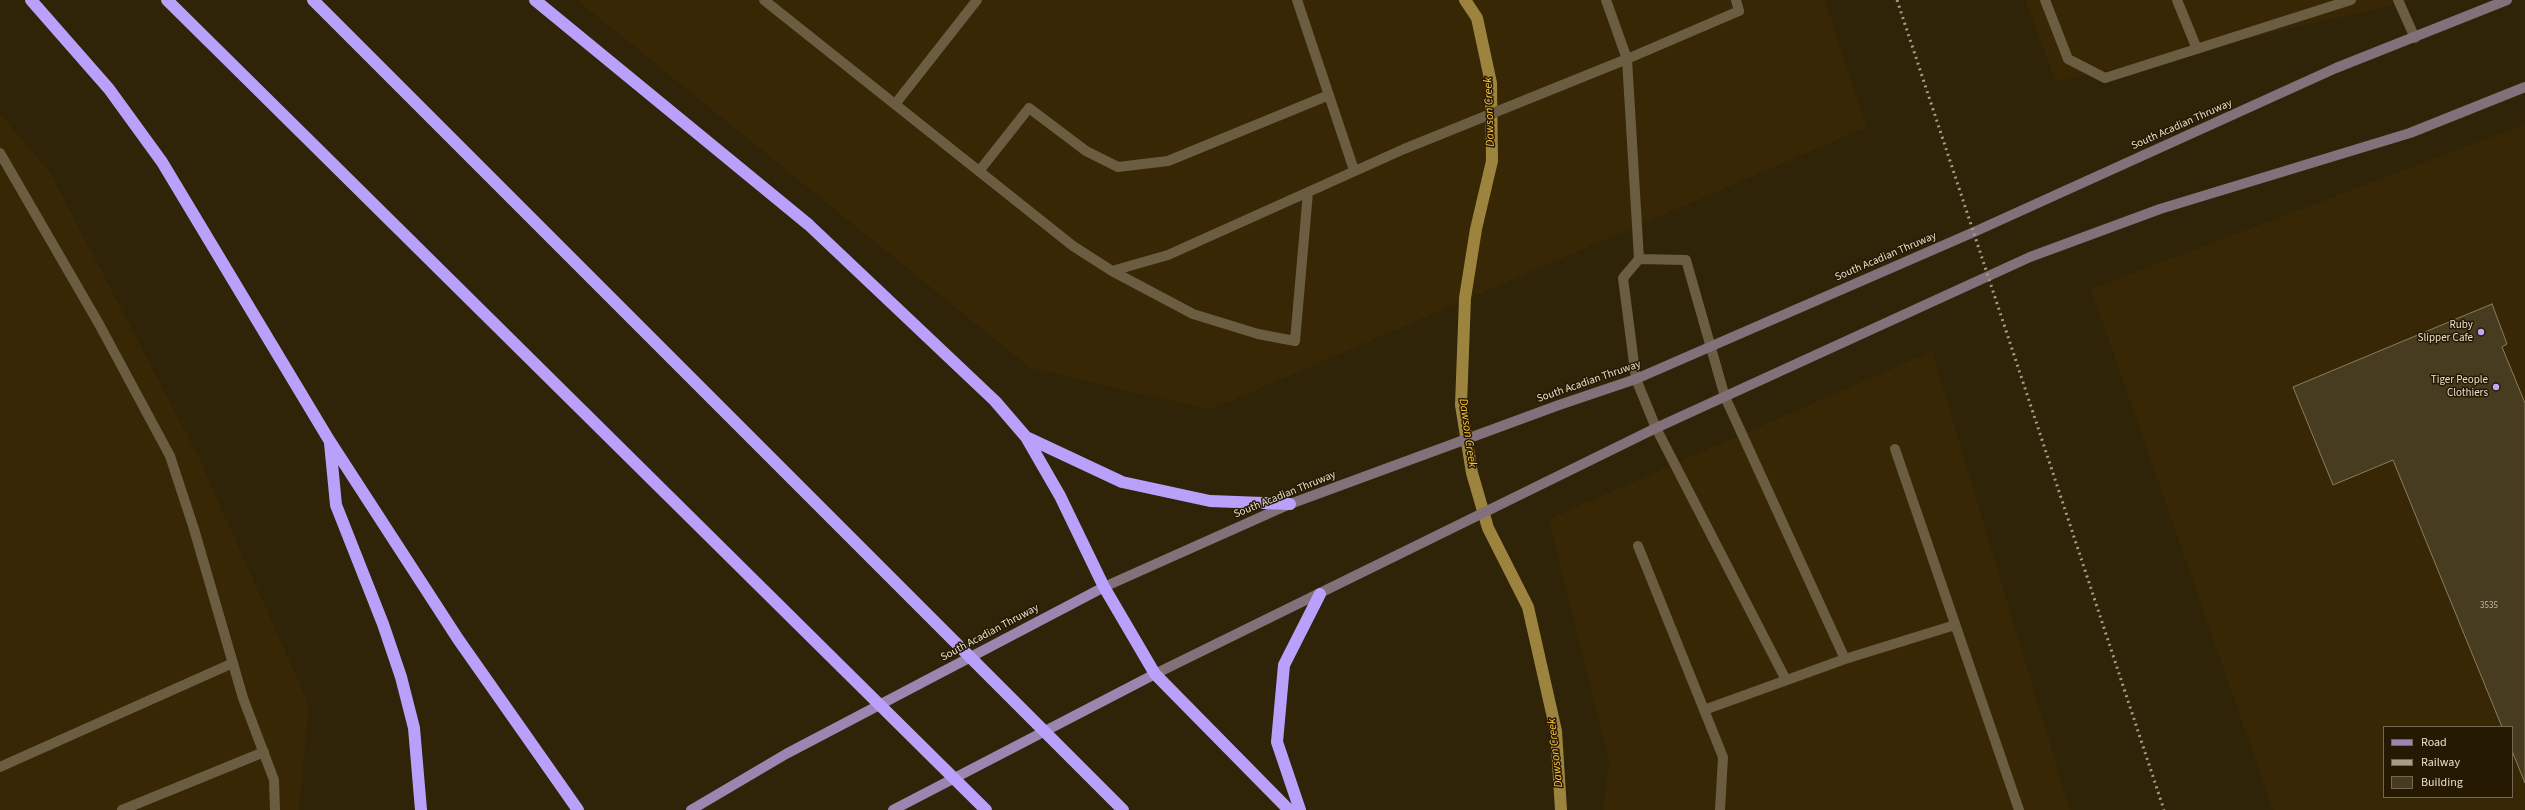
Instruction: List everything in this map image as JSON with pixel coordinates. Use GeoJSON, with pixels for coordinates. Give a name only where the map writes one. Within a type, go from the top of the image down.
{"type":"FeatureCollection","features":[{"type":"Feature","properties":{"kind":"highway"},"geometry":{"type":"LineString","coordinates":[[31,0],[109,89],[162,162],[329,440],[458,639],[578,810]]}},
{"type":"Feature","properties":{"kind":"highway"},"geometry":{"type":"LineString","coordinates":[[167,0],[986,810]]}},
{"type":"Feature","properties":{"kind":"highway"},"geometry":{"type":"LineString","coordinates":[[313,0],[1123,810]]}},
{"type":"Feature","properties":{"kind":"highway"},"geometry":{"type":"LineString","coordinates":[[535,0],[809,225],[995,401],[1026,437],[1060,496],[1104,587],[1155,674],[1289,810]]}},
{"type":"Feature","properties":{"kind":"highway"},"geometry":{"type":"LineString","coordinates":[[1026,437],[1122,482],[1210,501],[1290,504]]}},
{"type":"Feature","properties":{"kind":"highway"},"geometry":{"type":"LineString","coordinates":[[329,440],[336,505],[383,624],[401,677],[414,728],[421,810]]}},
{"type":"Feature","properties":{"kind":"highway"},"geometry":{"type":"LineString","coordinates":[[1300,810],[1277,742],[1283,673],[1284,665],[1320,594]]}},
{"type":"Feature","properties":{"kind":"main road","name":"South Acadian Thruway"},"geometry":{"type":"LineString","coordinates":[[691,810],[786,754],[1104,587],[1290,504],[1559,405],[1636,379],[1974,232],[2336,68],[2415,38],[2507,0]]}},
{"type":"Feature","properties":{"kind":"main road"},"geometry":{"type":"LineString","coordinates":[[893,810],[1155,674],[1656,428],[1840,342],[2030,257],[2160,209],[2410,133],[2525,87]]}},
{"type":"Feature","properties":{"kind":"lane"},"geometry":{"type":"LineString","coordinates":[[764,0],[896,103],[1073,246],[1112,271],[1193,314],[1258,334],[1295,341],[1308,192]]}},
{"type":"Feature","properties":{"kind":"lane"},"geometry":{"type":"LineString","coordinates":[[896,103],[977,0]]}},
{"type":"Feature","properties":{"kind":"lane"},"geometry":{"type":"LineString","coordinates":[[1297,0],[1354,170]]}},
{"type":"Feature","properties":{"kind":"lane"},"geometry":{"type":"LineString","coordinates":[[1606,0],[1627,59],[1639,260],[1623,278],[1636,379],[1656,428],[1786,680]]}},
{"type":"Feature","properties":{"kind":"lane"},"geometry":{"type":"LineString","coordinates":[[1112,271],[1168,255],[1404,148],[1582,79],[1739,11],[1736,0]]}},
{"type":"Feature","properties":{"kind":"lane"},"geometry":{"type":"LineString","coordinates":[[2045,0],[2068,59],[2105,78],[2351,0]]}},
{"type":"Feature","properties":{"kind":"lane"},"geometry":{"type":"LineString","coordinates":[[2177,0],[2197,49]]}},
{"type":"Feature","properties":{"kind":"lane"},"geometry":{"type":"LineString","coordinates":[[2398,0],[2415,38]]}},
{"type":"Feature","properties":{"kind":"lane"},"geometry":{"type":"LineString","coordinates":[[980,170],[1029,108],[1086,151],[1118,167],[1168,161],[1329,95]]}},
{"type":"Feature","properties":{"kind":"lane"},"geometry":{"type":"LineString","coordinates":[[0,153],[99,324],[170,456],[243,698],[274,780],[275,810]]}},
{"type":"Feature","properties":{"kind":"lane"},"geometry":{"type":"LineString","coordinates":[[1639,260],[1686,260],[1725,397],[1845,659]]}},
{"type":"Feature","properties":{"kind":"lane"},"geometry":{"type":"LineString","coordinates":[[1895,449],[2018,810]]}},
{"type":"Feature","properties":{"kind":"lane"},"geometry":{"type":"LineString","coordinates":[[1638,546],[1723,757],[1720,810]]}},
{"type":"Feature","properties":{"kind":"lane"},"geometry":{"type":"LineString","coordinates":[[1704,710],[1845,659],[1955,625]]}},
{"type":"Feature","properties":{"kind":"lane"},"geometry":{"type":"LineString","coordinates":[[0,767],[233,663]]}},
{"type":"Feature","properties":{"kind":"lane"},"geometry":{"type":"LineString","coordinates":[[122,810],[264,752]]}},
{"type":"Feature","properties":{"kind":"shaded area"},"geometry":{"type":"Polygon","coordinates":[[[577,0],[1825,0],[1867,127],[1210,410],[1030,368],[577,0]]]}},
{"type":"Feature","properties":{"kind":"shaded area"},"geometry":{"type":"Polygon","coordinates":[[[2025,0],[2415,0],[2056,82],[2025,0]]]}},
{"type":"Feature","properties":{"kind":"shaded area"},"geometry":{"type":"Polygon","coordinates":[[[0,114],[50,172],[199,458],[309,705],[299,810],[0,810],[0,114]]]}},
{"type":"Feature","properties":{"kind":"shaded area"},"geometry":{"type":"Polygon","coordinates":[[[2525,124],[2525,810],[2273,810],[2091,289],[2525,124]]]}},
{"type":"Feature","properties":{"kind":"shaded area"},"geometry":{"type":"Polygon","coordinates":[[[1932,351],[2070,810],[1603,810],[1609,760],[1549,519],[1932,351]]]}},
{"type":"Feature","properties":{"kind":"building"},"geometry":{"type":"Polygon","coordinates":[[[2492,304],[2507,344],[2502,347],[2525,403],[2525,783],[2513,753],[2513,726],[2502,726],[2393,460],[2333,485],[2293,387],[2492,304]]]}},
{"type":"Feature","properties":{"kind":"waterway","name":"Dawson Creek"},"geometry":{"type":"LineString","coordinates":[[1465,0],[1477,18],[1491,83],[1492,161],[1476,229],[1465,298],[1461,405],[1472,473],[1488,528],[1528,607],[1556,731],[1561,810]]}},
{"type":"Feature","properties":{"kind":"railway"},"geometry":{"type":"LineString","coordinates":[[1897,0],[2164,810]]}},
{"type":"Feature","properties":{"kind":"place","name":"Ruby Slipper Cafe"},"geometry":{"type":"Point","coordinates":[2481,332]}},
{"type":"Feature","properties":{"kind":"place","name":"Tiger People Clothiers"},"geometry":{"type":"Point","coordinates":[2496,387]}}]}
